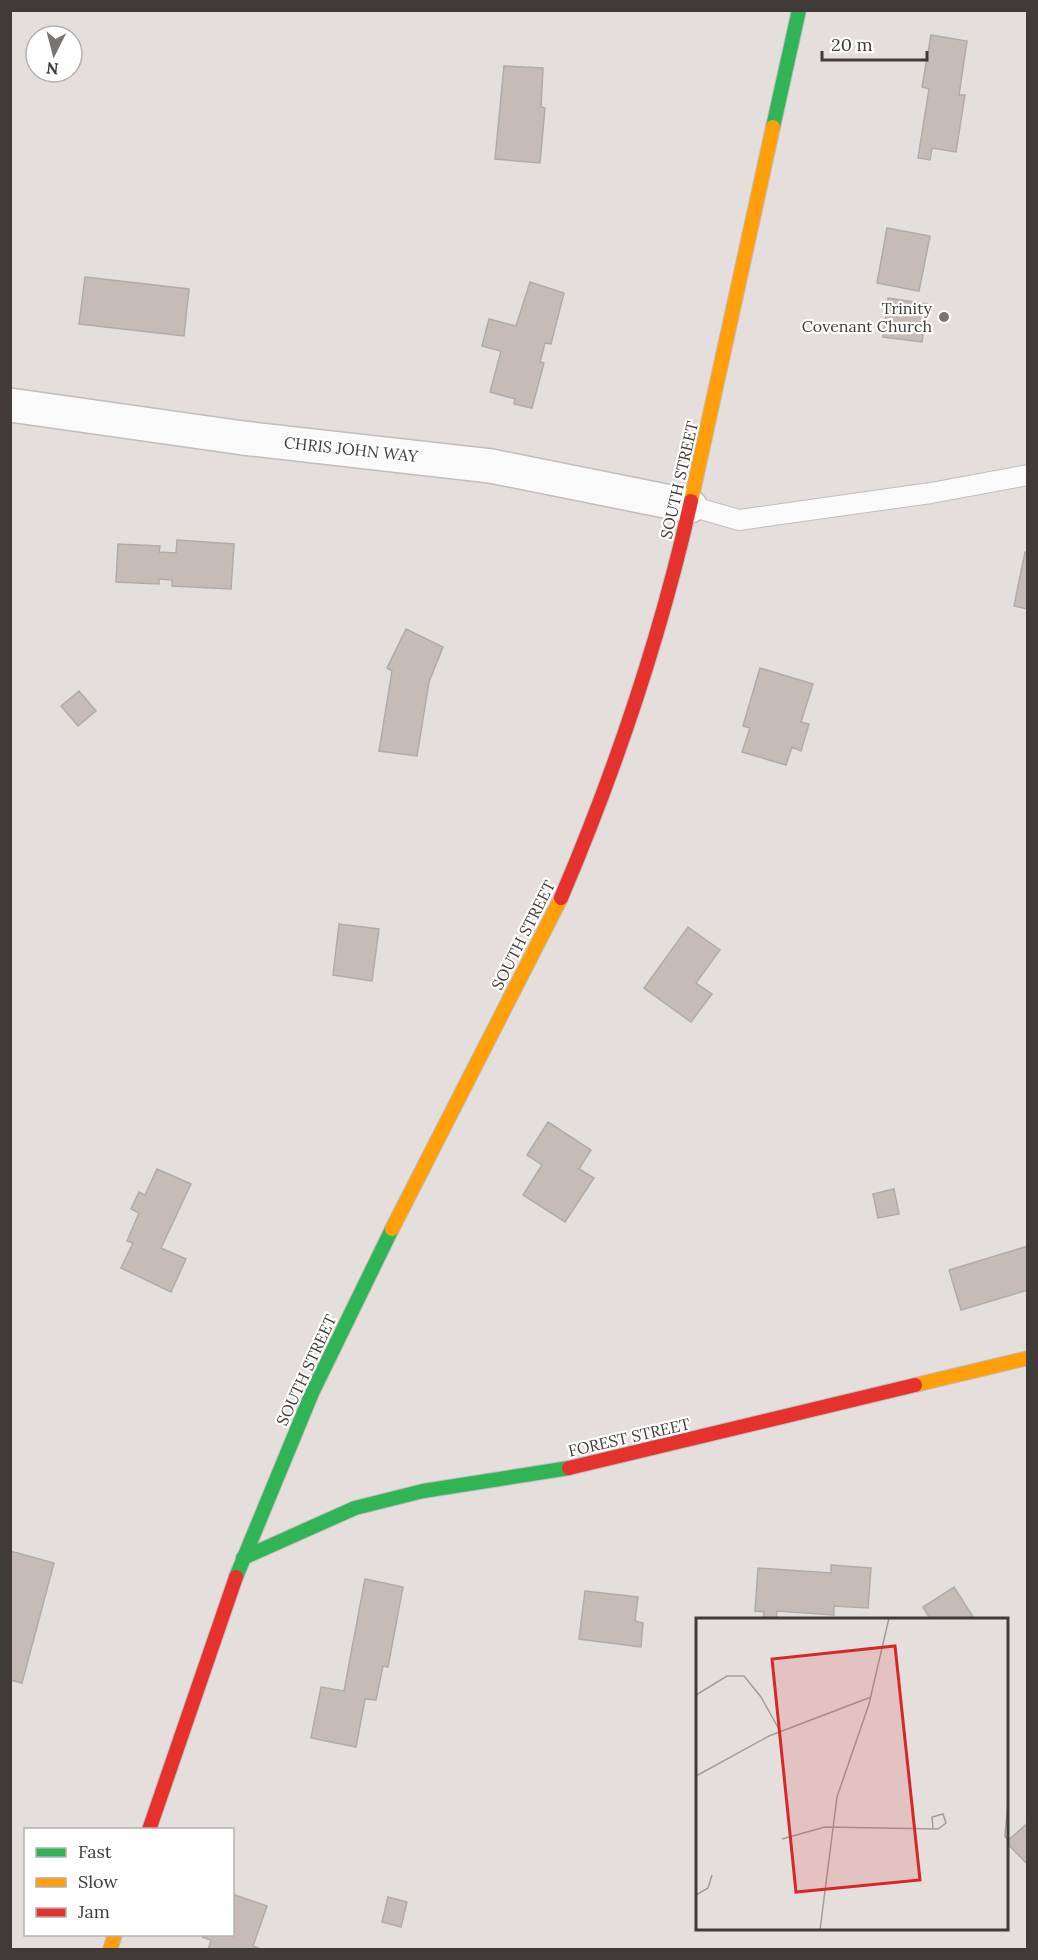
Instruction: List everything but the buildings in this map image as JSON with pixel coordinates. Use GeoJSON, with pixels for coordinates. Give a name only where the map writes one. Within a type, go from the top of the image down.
{"type":"FeatureCollection","features":[{"type":"Feature","properties":{"kind":"street","name":"SOUTH STREET"},"geometry":{"type":"LineString","coordinates":[[150,1828],[243,1557],[288,1448],[342,1330],[583,852],[618,756],[650,659],[690,507],[799,10]]}},
{"type":"Feature","properties":{"kind":"street","name":"CHRIS JOHN WAY"},"geometry":{"type":"LineString","coordinates":[[10,405],[243,438],[491,466],[690,507]]}},
{"type":"Feature","properties":{"kind":"street","name":"FOREST STREET"},"geometry":{"type":"LineString","coordinates":[[243,1557],[355,1508],[423,1491],[562,1470],[1028,1358]]}},
{"type":"Feature","properties":{"kind":"lane"},"geometry":{"type":"LineString","coordinates":[[690,507],[739,520],[931,493],[1028,475]]}},
{"type":"Feature","properties":{"kind":"traffic: fast"},"geometry":{"type":"LineString","coordinates":[[773,127],[799,10]]}},
{"type":"Feature","properties":{"kind":"traffic: fast"},"geometry":{"type":"LineString","coordinates":[[236,1577],[312,1393],[392,1229]]}},
{"type":"Feature","properties":{"kind":"traffic: fast"},"geometry":{"type":"LineString","coordinates":[[243,1558],[355,1508],[423,1491],[569,1468]]}},
{"type":"Feature","properties":{"kind":"traffic: slow"},"geometry":{"type":"LineString","coordinates":[[691,501],[773,127]]}},
{"type":"Feature","properties":{"kind":"traffic: slow"},"geometry":{"type":"LineString","coordinates":[[392,1229],[561,898]]}},
{"type":"Feature","properties":{"kind":"traffic: slow"},"geometry":{"type":"LineString","coordinates":[[915,1385],[1028,1358]]}},
{"type":"Feature","properties":{"kind":"traffic: slow"},"geometry":{"type":"LineString","coordinates":[[110,1950],[114,1936]]}},
{"type":"Feature","properties":{"kind":"traffic: jam"},"geometry":{"type":"LineString","coordinates":[[561,898],[600,801],[635,702],[665,603],[691,501]]}},
{"type":"Feature","properties":{"kind":"traffic: jam"},"geometry":{"type":"LineString","coordinates":[[569,1468],[915,1385]]}},
{"type":"Feature","properties":{"kind":"traffic: jam"},"geometry":{"type":"LineString","coordinates":[[150,1828],[236,1577]]}},
{"type":"Feature","properties":{"kind":"place","name":"Trinity Covenant Church"},"geometry":{"type":"Point","coordinates":[944,317]}}]}
